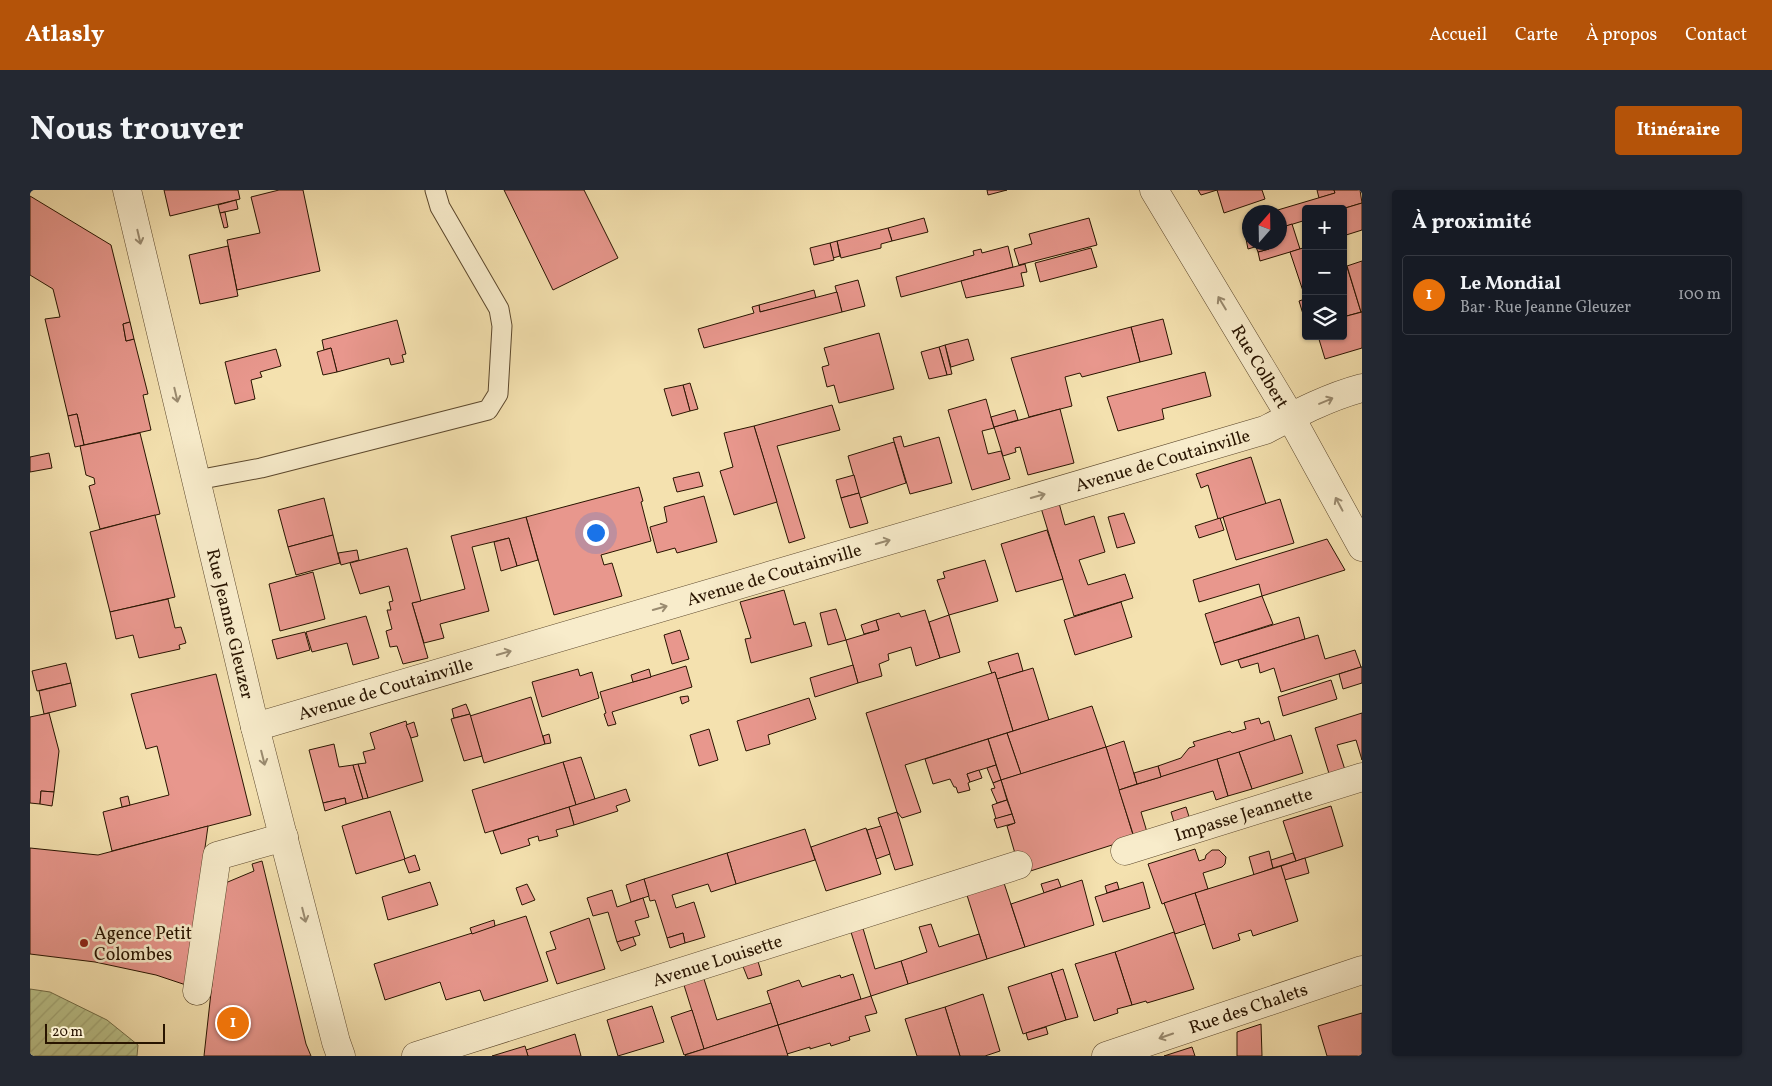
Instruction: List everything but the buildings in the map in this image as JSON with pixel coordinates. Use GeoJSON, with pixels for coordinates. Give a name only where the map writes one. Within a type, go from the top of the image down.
{"type":"FeatureCollection","features":[{"type":"Feature","properties":{"kind":"street","name":"Rue Jeanne Gleuzer"},"geometry":{"type":"LineString","coordinates":[[127,190],[256,726],[341,1056]]}},
{"type":"Feature","properties":{"kind":"street","name":"Rue Colbert"},"geometry":{"type":"LineString","coordinates":[[1154,190],[1290,416],[1362,547]]}},
{"type":"Feature","properties":{"kind":"street","name":"Avenue de Coutainville"},"geometry":{"type":"LineString","coordinates":[[256,726],[1264,430],[1290,416],[1362,388]]}},
{"type":"Feature","properties":{"kind":"street","name":"Impasse Jeannette"},"geometry":{"type":"LineString","coordinates":[[1125,851],[1362,777]]}},
{"type":"Feature","properties":{"kind":"street"},"geometry":{"type":"LineString","coordinates":[[197,991],[217,856],[284,836]]}},
{"type":"Feature","properties":{"kind":"street","name":"Avenue Louisette"},"geometry":{"type":"LineString","coordinates":[[416,1056],[1018,864]]}},
{"type":"Feature","properties":{"kind":"street","name":"Rue des Chalets"},"geometry":{"type":"LineString","coordinates":[[1106,1056],[1362,970]]}},
{"type":"Feature","properties":{"kind":"lane"},"geometry":{"type":"LineString","coordinates":[[197,480],[261,468],[488,410],[498,394],[502,326],[498,309],[440,207],[435,190]]}},
{"type":"Feature","properties":{"kind":"green space"},"geometry":{"type":"Polygon","coordinates":[[[30,989],[50,992],[107,1020],[138,1045],[137,1056],[30,1056],[30,989]]]}},
{"type":"Feature","properties":{"kind":"place","name":"Agence Petit Colombes"},"geometry":{"type":"Point","coordinates":[84,943]}},
{"type":"Feature","properties":{"kind":"place","name":"Le Mondial"},"geometry":{"type":"Point","coordinates":[233,1023]}}]}
